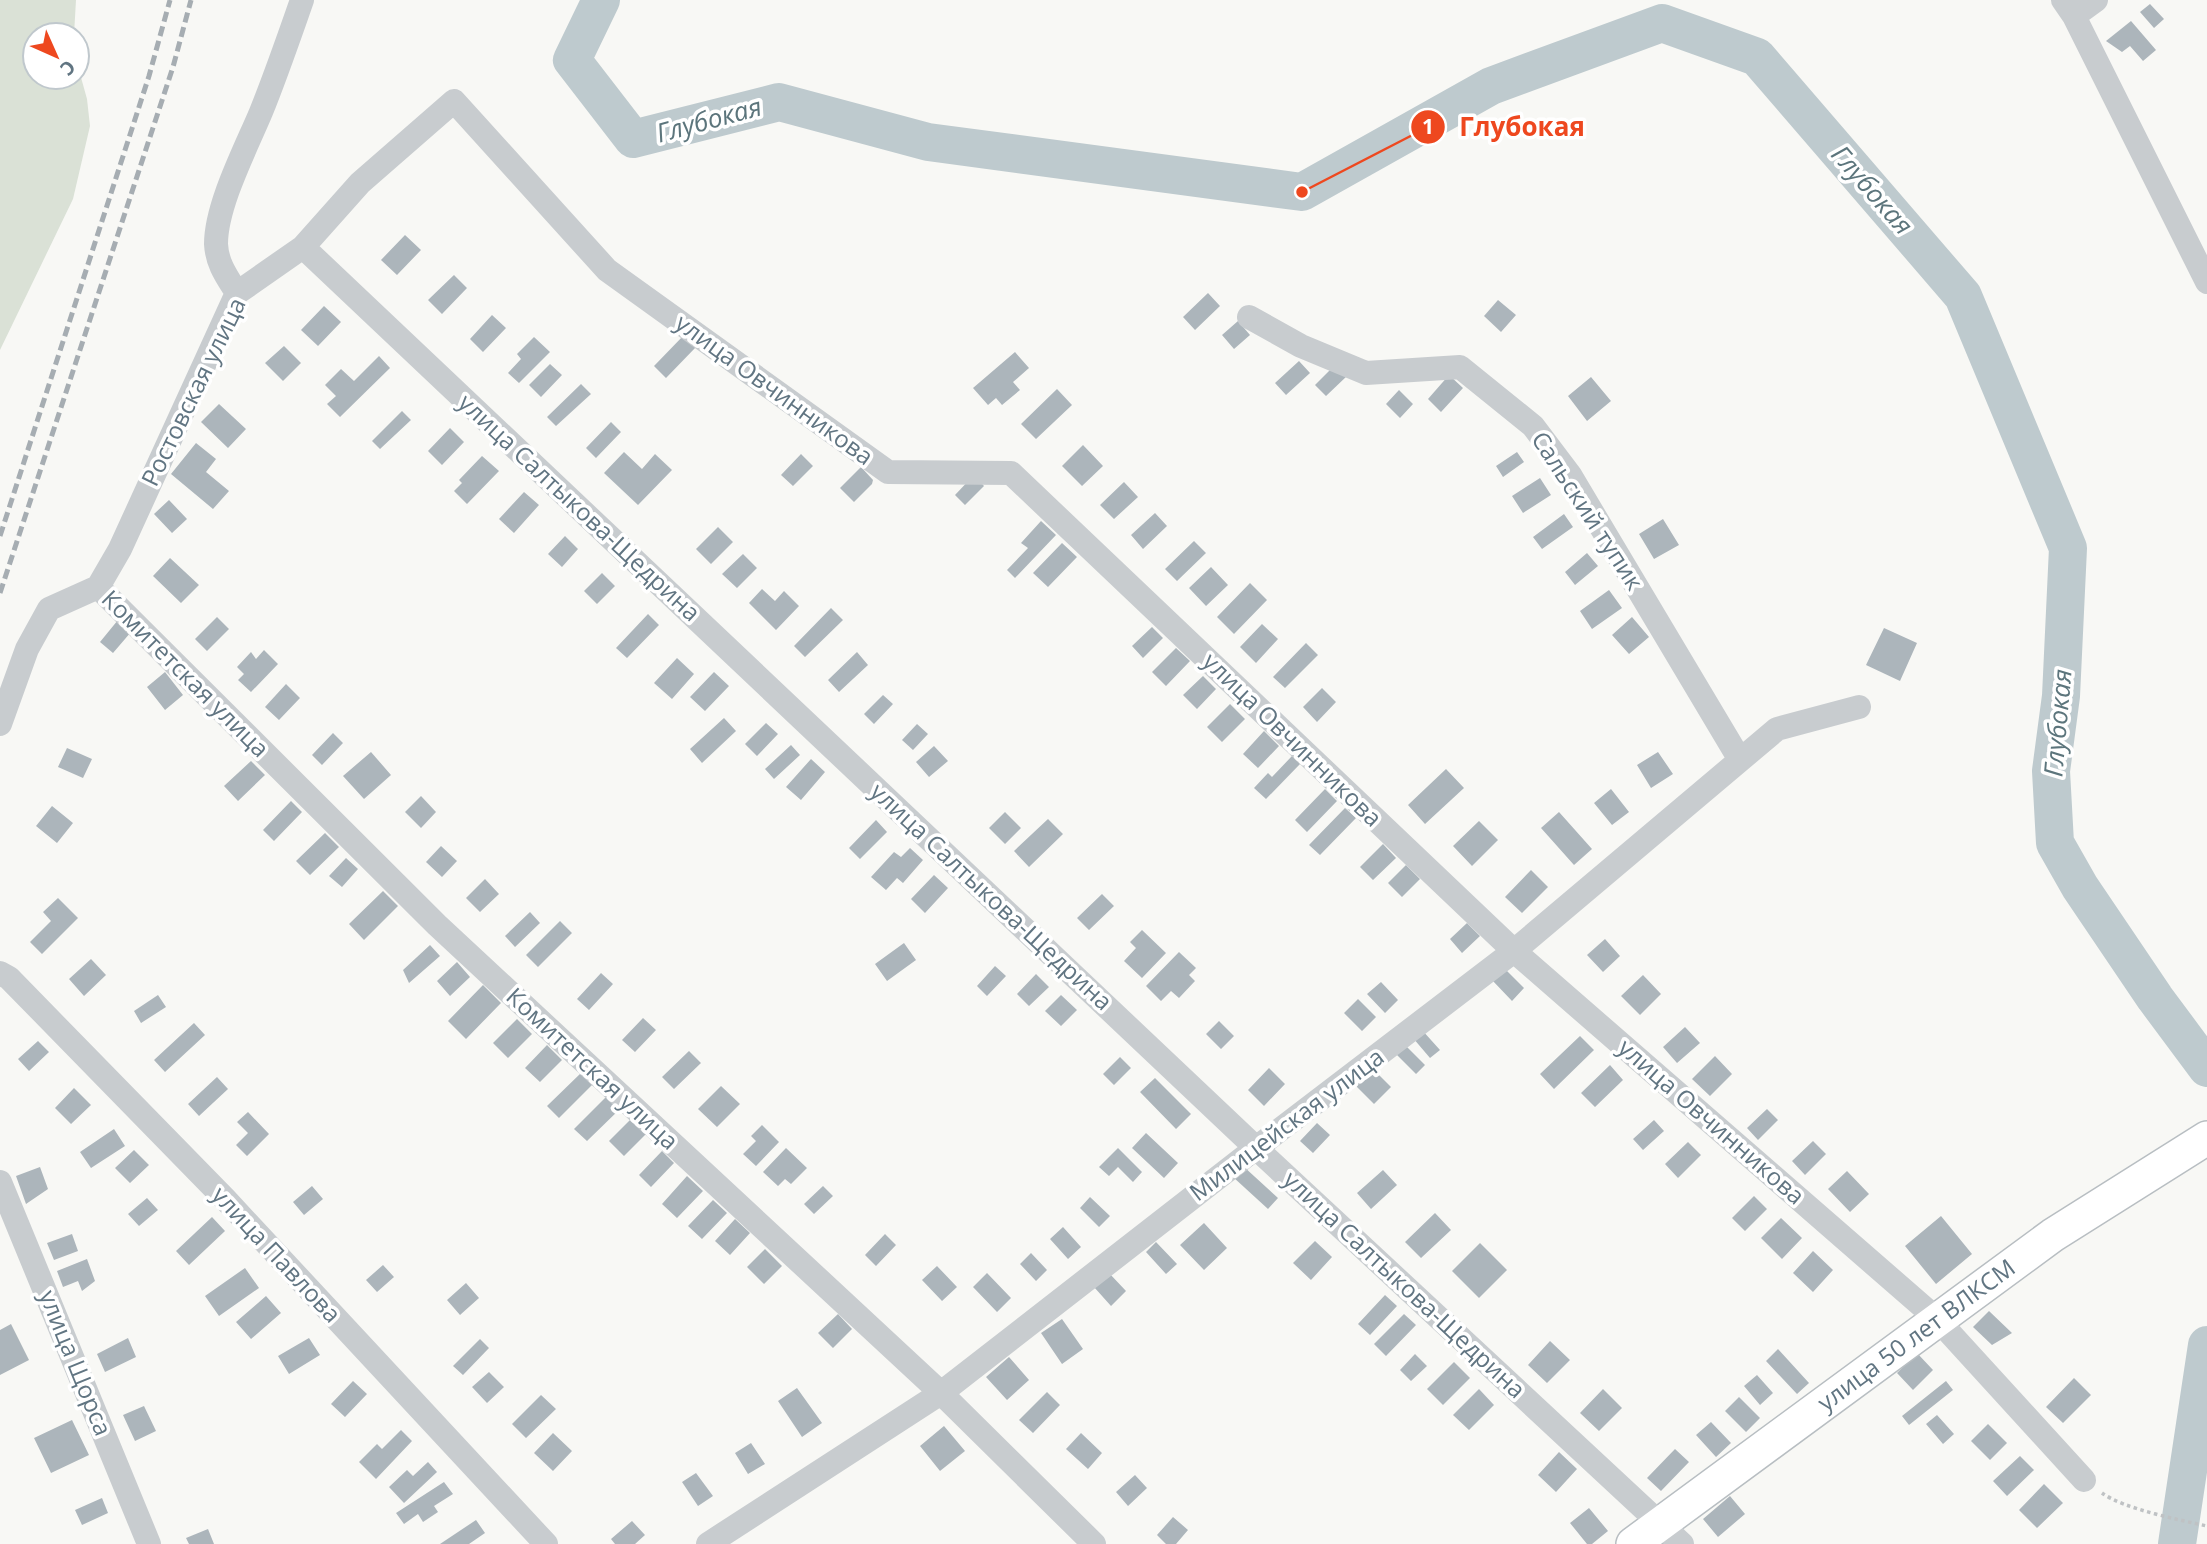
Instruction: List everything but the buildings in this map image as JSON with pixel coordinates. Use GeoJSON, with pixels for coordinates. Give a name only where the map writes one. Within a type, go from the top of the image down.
{"type":"FeatureCollection","features":[{"type":"Feature","properties":{"kind":"main road","name":"улица 50 лет ВЛКСМ"},"geometry":{"type":"LineString","coordinates":[[1633,1544],[1671,1534],[1937,1320],[2053,1235],[2207,1138]]}},
{"type":"Feature","properties":{"kind":"street"},"geometry":{"type":"LineString","coordinates":[[237,293],[224,273],[218,258],[216,241],[225,202],[302,0]]}},
{"type":"Feature","properties":{"kind":"street"},"geometry":{"type":"LineString","coordinates":[[2096,0],[2068,8],[2207,282]]}},
{"type":"Feature","properties":{"kind":"street","name":"Ростовская улица"},"geometry":{"type":"LineString","coordinates":[[97,587],[120,549],[237,293],[303,247],[360,183],[454,101]]}},
{"type":"Feature","properties":{"kind":"street","name":"улица Овчинникова"},"geometry":{"type":"LineString","coordinates":[[454,101],[607,270],[888,472],[1011,473],[1514,951],[1937,1320],[2084,1479]]}},
{"type":"Feature","properties":{"kind":"street","name":"улица Салтыкова-Щедрина"},"geometry":{"type":"LineString","coordinates":[[303,247],[1256,1147],[1671,1534]]}},
{"type":"Feature","properties":{"kind":"street","name":"Сальский тупик"},"geometry":{"type":"LineString","coordinates":[[1249,317],[1301,346],[1366,373],[1460,367],[1533,426],[1570,475],[1740,760]]}},
{"type":"Feature","properties":{"kind":"street"},"geometry":{"type":"LineString","coordinates":[[0,724],[27,649],[49,609],[97,587]]}},
{"type":"Feature","properties":{"kind":"street","name":"Комитетская улица"},"geometry":{"type":"LineString","coordinates":[[97,587],[437,925],[940,1393],[1094,1544]]}},
{"type":"Feature","properties":{"kind":"street","name":"Милицейская улица"},"geometry":{"type":"LineString","coordinates":[[708,1544],[940,1393],[1256,1147],[1514,951],[1777,729],[1859,707]]}},
{"type":"Feature","properties":{"kind":"street","name":"улица Павлова"},"geometry":{"type":"LineString","coordinates":[[0,973],[9,978],[226,1200],[546,1544]]}},
{"type":"Feature","properties":{"kind":"street","name":"улица Щорса"},"geometry":{"type":"LineString","coordinates":[[0,1182],[149,1544]]}},
{"type":"Feature","properties":{"kind":"path"},"geometry":{"type":"LineString","coordinates":[[2084,1479],[2108,1498],[2207,1526]]}},
{"type":"Feature","properties":{"kind":"shaded area"},"geometry":{"type":"Polygon","coordinates":[[[0,0],[76,0],[75,21],[21,21],[21,91],[85,91],[90,126],[73,199],[0,350],[0,0]]]}},
{"type":"Feature","properties":{"kind":"waterway","name":"Глубокая"},"geometry":{"type":"LineString","coordinates":[[601,0],[572,60],[633,139],[779,102],[928,142],[1302,192],[1491,86],[1662,23],[1757,57],[1963,296],[2068,548],[2061,696],[2051,771],[2055,843],[2080,887],[2155,998],[2207,1068]]}},
{"type":"Feature","properties":{"kind":"waterway"},"geometry":{"type":"LineString","coordinates":[[2177,1544],[2207,1345]]}},
{"type":"Feature","properties":{"kind":"railway"},"geometry":{"type":"LineString","coordinates":[[0,536],[149,76],[170,0]]}},
{"type":"Feature","properties":{"kind":"railway"},"geometry":{"type":"LineString","coordinates":[[0,593],[173,67],[191,0]]}},
{"type":"Feature","properties":{"kind":"place","name":"Глубокая"},"geometry":{"type":"Point","coordinates":[1302,192]}}]}
